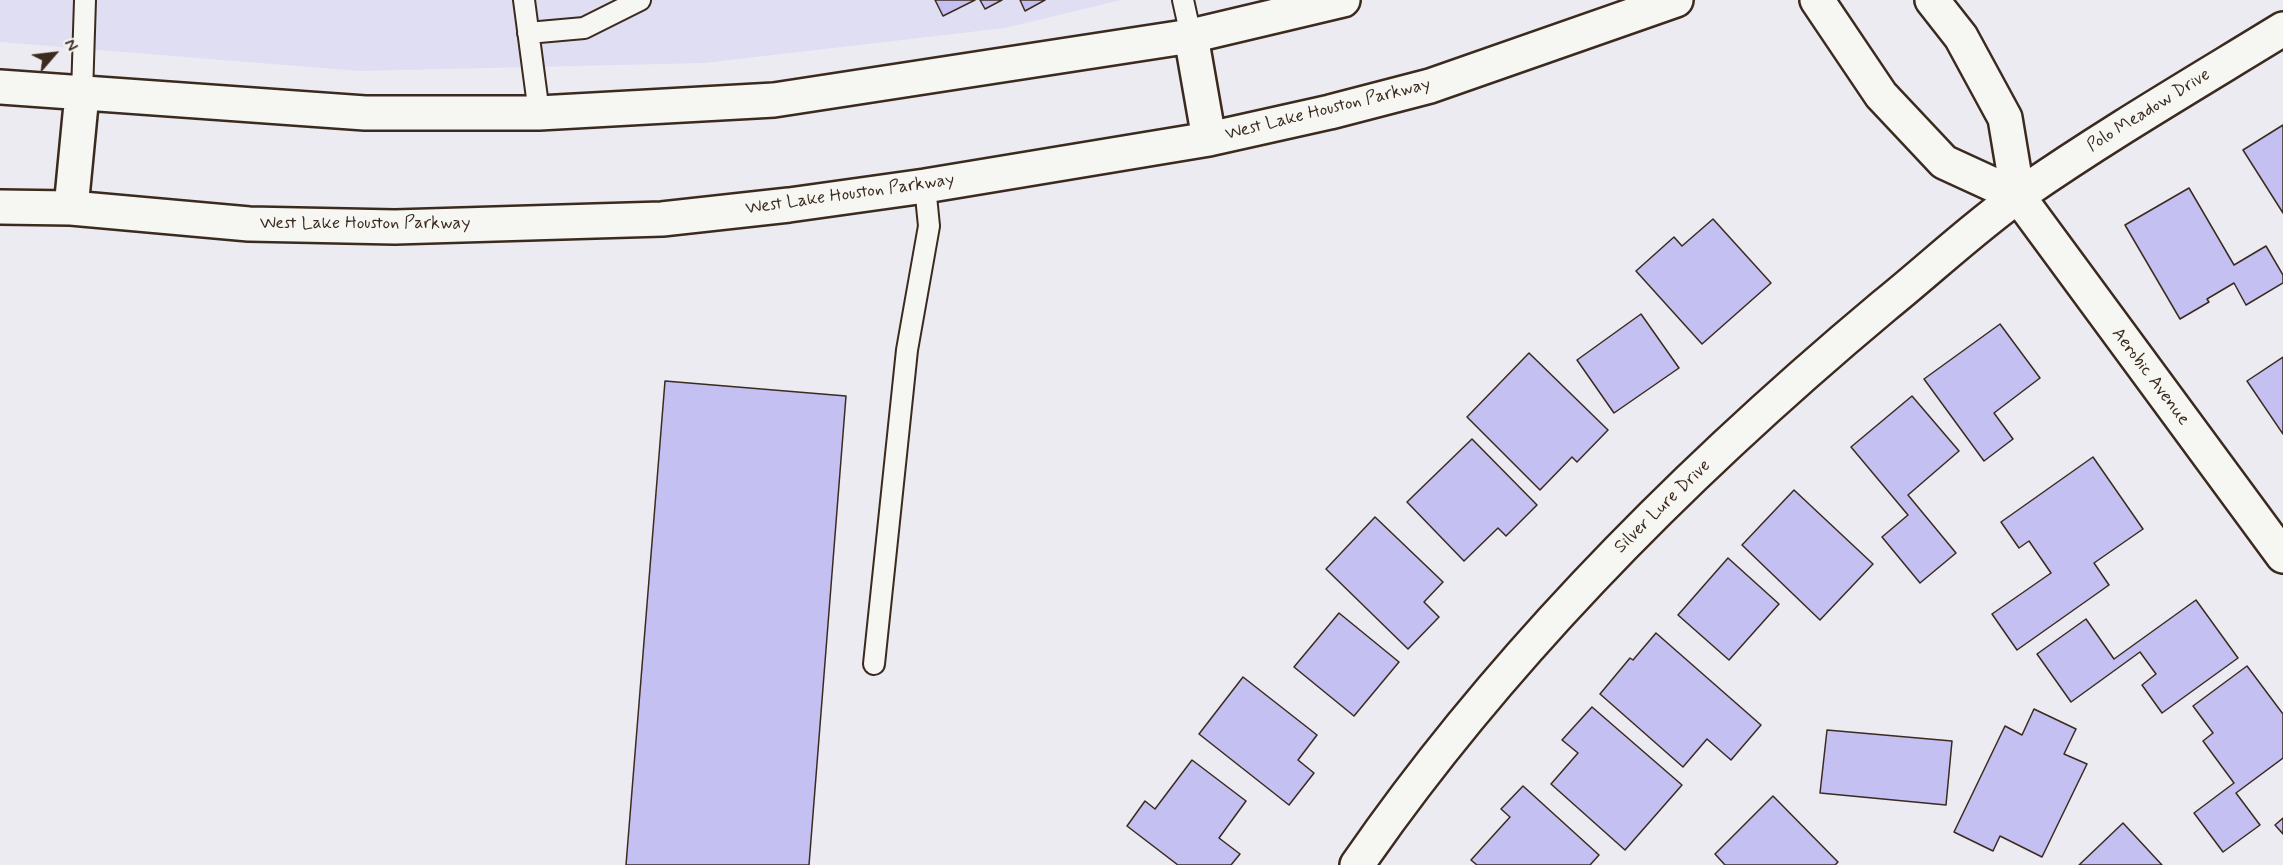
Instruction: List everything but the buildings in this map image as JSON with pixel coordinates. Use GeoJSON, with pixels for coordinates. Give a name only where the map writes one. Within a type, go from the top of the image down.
{"type":"FeatureCollection","features":[{"type":"Feature","properties":{"kind":"main road"},"geometry":{"type":"LineString","coordinates":[[0,87],[365,113],[539,113],[774,100],[1191,36],[1343,0]]}},
{"type":"Feature","properties":{"kind":"main road","name":"West Lake Houston Parkway"},"geometry":{"type":"LineString","coordinates":[[0,207],[71,208],[249,224],[395,227],[662,219],[789,205],[925,186],[1209,139],[1330,112],[1430,86],[1676,0]]}},
{"type":"Feature","properties":{"kind":"main road","name":"Aerobic Avenue"},"geometry":{"type":"LineString","coordinates":[[1817,0],[1881,95],[1944,162],[2018,196]]}},
{"type":"Feature","properties":{"kind":"main road","name":"Aerobic Avenue"},"geometry":{"type":"LineString","coordinates":[[1932,0],[1961,37],[2005,118],[2018,196],[2283,556]]}},
{"type":"Feature","properties":{"kind":"main road","name":"Polo Meadow Drive"},"geometry":{"type":"LineString","coordinates":[[2018,196],[2099,141],[2283,29]]}},
{"type":"Feature","properties":{"kind":"main road"},"geometry":{"type":"LineString","coordinates":[[1191,36],[1209,139]]}},
{"type":"Feature","properties":{"kind":"main road"},"geometry":{"type":"LineString","coordinates":[[71,208],[82,94]]}},
{"type":"Feature","properties":{"kind":"main road","name":"Silver Lure Drive"},"geometry":{"type":"LineString","coordinates":[[1357,865],[1427,771],[1488,695],[1608,561],[1817,362],[2018,196]]}},
{"type":"Feature","properties":{"kind":"lane"},"geometry":{"type":"LineString","coordinates":[[82,94],[85,0]]}},
{"type":"Feature","properties":{"kind":"lane"},"geometry":{"type":"LineString","coordinates":[[524,0],[539,113]]}},
{"type":"Feature","properties":{"kind":"lane"},"geometry":{"type":"LineString","coordinates":[[528,33],[584,28],[640,0]]}},
{"type":"Feature","properties":{"kind":"lane"},"geometry":{"type":"LineString","coordinates":[[1183,0],[1191,36]]}},
{"type":"Feature","properties":{"kind":"lane"},"geometry":{"type":"LineString","coordinates":[[874,664],[907,350],[929,226],[925,186]]}},
{"type":"Feature","properties":{"kind":"shaded area"},"geometry":{"type":"Polygon","coordinates":[[[0,0],[1121,0],[1005,28],[704,63],[359,71],[0,42],[0,0]]]}}]}
